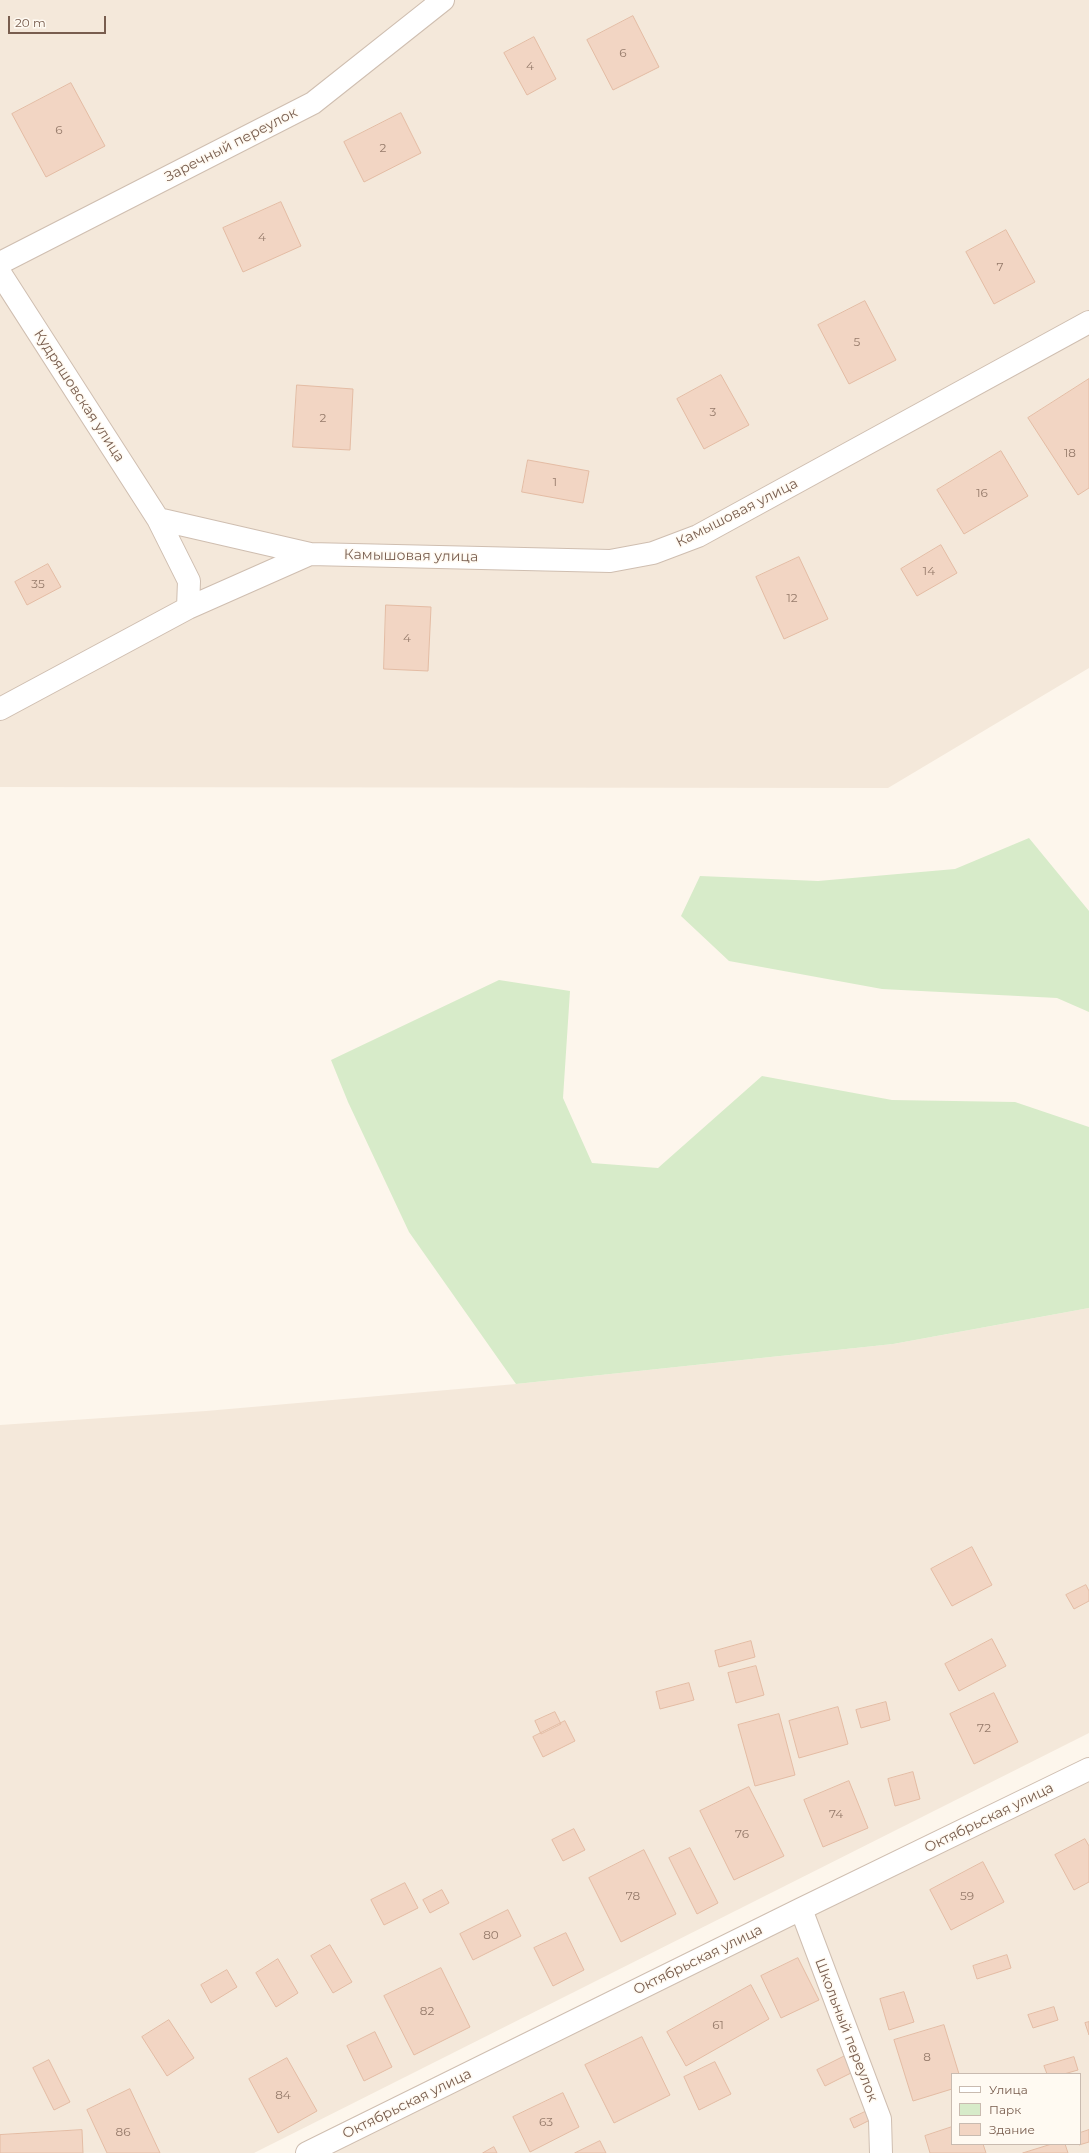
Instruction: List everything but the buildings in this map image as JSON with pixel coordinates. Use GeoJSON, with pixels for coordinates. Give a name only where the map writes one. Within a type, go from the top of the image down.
{"type":"FeatureCollection","features":[{"type":"Feature","properties":{"kind":"street","name":"Заречный переулок"},"geometry":{"type":"LineString","coordinates":[[0,263],[313,103],[443,0]]}},
{"type":"Feature","properties":{"kind":"street","name":"Кудряшовская улица"},"geometry":{"type":"LineString","coordinates":[[0,273],[158,519],[189,581],[188,608]]}},
{"type":"Feature","properties":{"kind":"street","name":"Камышовая улица"},"geometry":{"type":"LineString","coordinates":[[158,519],[310,554],[610,561],[653,553],[698,536],[1089,322]]}},
{"type":"Feature","properties":{"kind":"street"},"geometry":{"type":"LineString","coordinates":[[0,709],[188,608],[310,554]]}},
{"type":"Feature","properties":{"kind":"street","name":"Октябрьская улица"},"geometry":{"type":"LineString","coordinates":[[307,2153],[801,1909],[1089,1769]]}},
{"type":"Feature","properties":{"kind":"street","name":"Школьный переулок"},"geometry":{"type":"LineString","coordinates":[[801,1909],[880,2119],[881,2153]]}},
{"type":"Feature","properties":{"kind":"shaded area"},"geometry":{"type":"Polygon","coordinates":[[[0,0],[1089,0],[1089,668],[888,788],[0,787],[0,0]]]}},
{"type":"Feature","properties":{"kind":"shaded area"},"geometry":{"type":"Polygon","coordinates":[[[1089,1308],[1089,1733],[254,2153],[0,2153],[0,1425],[206,1411],[516,1384],[893,1344],[1089,1308]]]}},
{"type":"Feature","properties":{"kind":"shaded area"},"geometry":{"type":"Polygon","coordinates":[[[1089,1769],[1089,2153],[307,2153],[1089,1769]]]}},
{"type":"Feature","properties":{"kind":"green space"},"geometry":{"type":"Polygon","coordinates":[[[1029,838],[1089,911],[1089,1012],[1057,998],[882,989],[729,961],[681,916],[700,876],[818,881],[955,869],[1029,838]]]}},
{"type":"Feature","properties":{"kind":"green space"},"geometry":{"type":"Polygon","coordinates":[[[499,980],[570,991],[563,1098],[592,1163],[658,1168],[762,1076],[892,1100],[1015,1102],[1089,1127],[1089,1308],[893,1344],[516,1384],[409,1232],[348,1102],[331,1060],[499,980]]]}}]}
